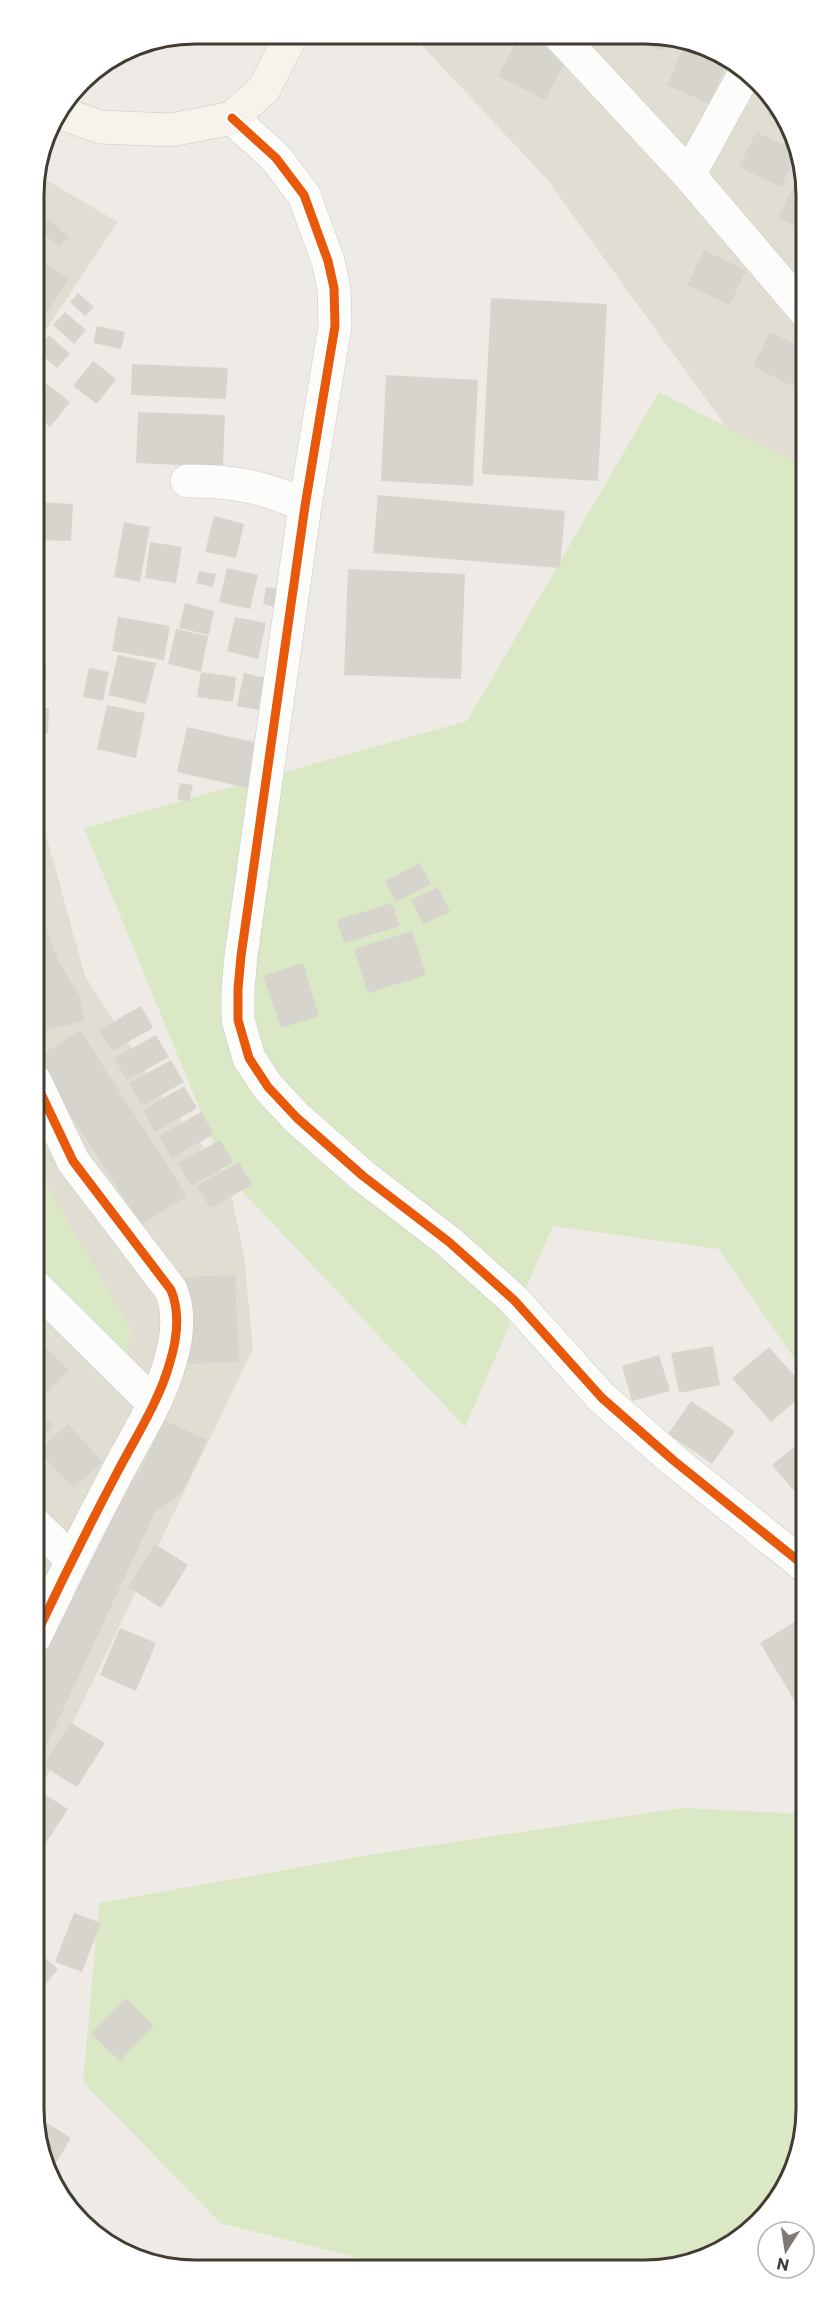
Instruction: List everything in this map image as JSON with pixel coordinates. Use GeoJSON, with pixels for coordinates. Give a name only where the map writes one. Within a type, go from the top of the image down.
{"type":"FeatureCollection","features":[{"type":"Feature","properties":{"kind":"main road"},"geometry":{"type":"LineString","coordinates":[[67,115],[100,127],[171,130],[232,118],[264,89],[287,44]]}},
{"type":"Feature","properties":{"kind":"street"},"geometry":{"type":"LineString","coordinates":[[569,44],[689,175],[796,299]]}},
{"type":"Feature","properties":{"kind":"street"},"geometry":{"type":"LineString","coordinates":[[689,175],[743,79]]}},
{"type":"Feature","properties":{"kind":"street"},"geometry":{"type":"LineString","coordinates":[[232,118],[276,158],[304,195],[328,261],[334,288],[335,326],[305,506],[241,956],[238,1020],[249,1058],[267,1087],[297,1118],[363,1176],[449,1242],[514,1300],[602,1398],[673,1460],[796,1559]]}},
{"type":"Feature","properties":{"kind":"street"},"geometry":{"type":"LineString","coordinates":[[187,481],[251,485],[279,493],[305,506]]}},
{"type":"Feature","properties":{"kind":"street"},"geometry":{"type":"LineString","coordinates":[[44,1100],[73,1161],[171,1290],[176,1302],[176,1335],[170,1363],[153,1403],[71,1559],[44,1618]]}},
{"type":"Feature","properties":{"kind":"street"},"geometry":{"type":"LineString","coordinates":[[44,1295],[153,1403]]}},
{"type":"Feature","properties":{"kind":"street"},"geometry":{"type":"LineString","coordinates":[[44,1533],[71,1559]]}},
{"type":"Feature","properties":{"kind":"shaded area"},"geometry":{"type":"Polygon","coordinates":[[[420,44],[656,44],[675,46],[694,51],[721,64],[738,75],[765,102],[781,127],[789,146],[796,184],[796,475],[734,438],[546,178],[420,44]]]}},
{"type":"Feature","properties":{"kind":"shaded area"},"geometry":{"type":"Polygon","coordinates":[[[45,179],[118,222],[44,333],[45,179]]]}},
{"type":"Feature","properties":{"kind":"shaded area"},"geometry":{"type":"Polygon","coordinates":[[[44,827],[85,976],[165,1100],[227,1175],[244,1255],[253,1349],[44,1782],[44,827]]]}},
{"type":"Feature","properties":{"kind":"green space"},"geometry":{"type":"Polygon","coordinates":[[[659,392],[796,463],[796,1361],[719,1249],[553,1226],[465,1427],[227,1175],[84,828],[467,721],[659,392]]]}},
{"type":"Feature","properties":{"kind":"green space"},"geometry":{"type":"Polygon","coordinates":[[[44,1180],[132,1331],[125,1357],[44,1276],[44,1180]]]}},
{"type":"Feature","properties":{"kind":"green space"},"geometry":{"type":"Polygon","coordinates":[[[681,1808],[796,1814],[796,2120],[794,2139],[785,2168],[765,2202],[730,2235],[704,2249],[675,2258],[656,2260],[366,2260],[220,2223],[83,2082],[99,1903],[374,1854],[681,1808]]]}},
{"type":"Feature","properties":{"kind":"building"},"geometry":{"type":"Polygon","coordinates":[[[515,44],[538,44],[567,59],[545,100],[498,76],[515,44]]]}},
{"type":"Feature","properties":{"kind":"building"},"geometry":{"type":"Polygon","coordinates":[[[646,44],[665,45],[662,51],[646,44]]]}},
{"type":"Feature","properties":{"kind":"building"},"geometry":{"type":"Polygon","coordinates":[[[683,48],[704,55],[725,67],[709,104],[667,85],[683,48]]]}},
{"type":"Feature","properties":{"kind":"building"},"geometry":{"type":"Polygon","coordinates":[[[770,108],[777,119],[767,115],[770,108]]]}},
{"type":"Feature","properties":{"kind":"building"},"geometry":{"type":"Polygon","coordinates":[[[756,132],[790,148],[793,162],[781,187],[739,167],[756,132]]]}},
{"type":"Feature","properties":{"kind":"building"},"geometry":{"type":"Polygon","coordinates":[[[795,183],[796,183],[796,226],[778,218],[795,183]]]}},
{"type":"Feature","properties":{"kind":"building"},"geometry":{"type":"Polygon","coordinates":[[[47,218],[69,237],[59,247],[44,233],[44,221],[47,218]]]}},
{"type":"Feature","properties":{"kind":"building"},"geometry":{"type":"Polygon","coordinates":[[[704,250],[746,270],[730,305],[687,285],[704,250]]]}},
{"type":"Feature","properties":{"kind":"building"},"geometry":{"type":"Polygon","coordinates":[[[44,262],[69,279],[44,317],[44,262]]]}},
{"type":"Feature","properties":{"kind":"building"},"geometry":{"type":"Polygon","coordinates":[[[78,293],[94,307],[85,316],[70,302],[78,293]]]}},
{"type":"Feature","properties":{"kind":"building"},"geometry":{"type":"Polygon","coordinates":[[[491,298],[607,304],[598,481],[482,474],[491,298]]]}},
{"type":"Feature","properties":{"kind":"building"},"geometry":{"type":"Polygon","coordinates":[[[65,312],[86,330],[74,344],[53,325],[65,312]]]}},
{"type":"Feature","properties":{"kind":"building"},"geometry":{"type":"Polygon","coordinates":[[[97,326],[125,332],[121,349],[93,343],[97,326]]]}},
{"type":"Feature","properties":{"kind":"building"},"geometry":{"type":"Polygon","coordinates":[[[770,332],[796,344],[795,387],[753,367],[770,332]]]}},
{"type":"Feature","properties":{"kind":"building"},"geometry":{"type":"Polygon","coordinates":[[[49,335],[70,354],[57,368],[44,357],[44,341],[49,335]]]}},
{"type":"Feature","properties":{"kind":"building"},"geometry":{"type":"Polygon","coordinates":[[[93,361],[116,379],[97,404],[73,386],[93,361]]]}},
{"type":"Feature","properties":{"kind":"building"},"geometry":{"type":"Polygon","coordinates":[[[132,364],[228,368],[226,399],[131,395],[132,364]]]}},
{"type":"Feature","properties":{"kind":"building"},"geometry":{"type":"Polygon","coordinates":[[[386,375],[478,380],[473,486],[381,481],[386,375]]]}},
{"type":"Feature","properties":{"kind":"building"},"geometry":{"type":"Polygon","coordinates":[[[47,384],[70,402],[50,427],[44,422],[44,388],[47,384]]]}},
{"type":"Feature","properties":{"kind":"building"},"geometry":{"type":"Polygon","coordinates":[[[138,412],[225,415],[223,467],[136,463],[138,412]]]}},
{"type":"Feature","properties":{"kind":"building"},"geometry":{"type":"Polygon","coordinates":[[[378,495],[565,511],[560,568],[373,553],[378,495]]]}},
{"type":"Feature","properties":{"kind":"building"},"geometry":{"type":"Polygon","coordinates":[[[44,502],[73,504],[71,541],[44,540],[44,502]]]}},
{"type":"Feature","properties":{"kind":"building"},"geometry":{"type":"Polygon","coordinates":[[[214,516],[244,524],[236,558],[205,552],[214,516]]]}},
{"type":"Feature","properties":{"kind":"building"},"geometry":{"type":"Polygon","coordinates":[[[124,522],[150,527],[140,582],[114,577],[124,522]]]}},
{"type":"Feature","properties":{"kind":"building"},"geometry":{"type":"Polygon","coordinates":[[[150,542],[182,547],[176,583],[145,578],[150,542]]]}},
{"type":"Feature","properties":{"kind":"building"},"geometry":{"type":"Polygon","coordinates":[[[227,568],[258,575],[250,609],[219,602],[227,568]]]}},
{"type":"Feature","properties":{"kind":"building"},"geometry":{"type":"Polygon","coordinates":[[[348,569],[465,574],[461,679],[344,675],[348,569]]]}},
{"type":"Feature","properties":{"kind":"building"},"geometry":{"type":"Polygon","coordinates":[[[199,571],[216,574],[213,587],[196,583],[199,571]]]}},
{"type":"Feature","properties":{"kind":"building"},"geometry":{"type":"Polygon","coordinates":[[[266,587],[279,589],[275,607],[263,604],[266,587]]]}},
{"type":"Feature","properties":{"kind":"building"},"geometry":{"type":"Polygon","coordinates":[[[185,603],[214,611],[209,635],[179,628],[185,603]]]}},
{"type":"Feature","properties":{"kind":"building"},"geometry":{"type":"Polygon","coordinates":[[[118,617],[170,626],[164,660],[112,651],[118,617]]]}},
{"type":"Feature","properties":{"kind":"building"},"geometry":{"type":"Polygon","coordinates":[[[235,617],[266,623],[258,659],[227,651],[235,617]]]}},
{"type":"Feature","properties":{"kind":"building"},"geometry":{"type":"Polygon","coordinates":[[[176,629],[208,636],[201,672],[168,664],[176,629]]]}},
{"type":"Feature","properties":{"kind":"building"},"geometry":{"type":"Polygon","coordinates":[[[118,655],[156,663],[146,704],[108,695],[118,655]]]}},
{"type":"Feature","properties":{"kind":"building"},"geometry":{"type":"Polygon","coordinates":[[[44,664],[46,664],[46,680],[44,680],[44,664]]]}},
{"type":"Feature","properties":{"kind":"building"},"geometry":{"type":"Polygon","coordinates":[[[89,668],[109,672],[103,701],[83,697],[89,668]]]}},
{"type":"Feature","properties":{"kind":"building"},"geometry":{"type":"Polygon","coordinates":[[[201,672],[236,677],[233,702],[197,697],[201,672]]]}},
{"type":"Feature","properties":{"kind":"building"},"geometry":{"type":"Polygon","coordinates":[[[244,673],[265,678],[258,710],[237,706],[244,673]]]}},
{"type":"Feature","properties":{"kind":"building"},"geometry":{"type":"Polygon","coordinates":[[[107,705],[145,713],[136,758],[97,749],[107,705]]]}},
{"type":"Feature","properties":{"kind":"building"},"geometry":{"type":"Polygon","coordinates":[[[44,708],[49,708],[48,733],[44,733],[44,708]]]}},
{"type":"Feature","properties":{"kind":"building"},"geometry":{"type":"Polygon","coordinates":[[[187,727],[258,743],[248,788],[177,772],[187,727]]]}},
{"type":"Feature","properties":{"kind":"building"},"geometry":{"type":"Polygon","coordinates":[[[180,783],[193,785],[189,802],[177,799],[180,783]]]}},
{"type":"Feature","properties":{"kind":"building"},"geometry":{"type":"Polygon","coordinates":[[[420,863],[431,884],[396,902],[385,881],[420,863]]]}},
{"type":"Feature","properties":{"kind":"building"},"geometry":{"type":"Polygon","coordinates":[[[438,887],[450,912],[423,924],[411,900],[438,887]]]}},
{"type":"Feature","properties":{"kind":"building"},"geometry":{"type":"Polygon","coordinates":[[[392,903],[400,926],[344,943],[337,920],[392,903]]]}},
{"type":"Feature","properties":{"kind":"building"},"geometry":{"type":"Polygon","coordinates":[[[44,918],[59,962],[80,997],[84,1021],[44,1031],[44,966],[48,965],[44,966],[44,918]]]}},
{"type":"Feature","properties":{"kind":"building"},"geometry":{"type":"Polygon","coordinates":[[[412,931],[426,975],[368,993],[354,949],[412,931]]]}},
{"type":"Feature","properties":{"kind":"building"},"geometry":{"type":"Polygon","coordinates":[[[303,963],[319,1016],[281,1028],[263,976],[303,963]]]}},
{"type":"Feature","properties":{"kind":"building"},"geometry":{"type":"Polygon","coordinates":[[[141,1006],[153,1028],[112,1051],[99,1030],[141,1006]]]}},
{"type":"Feature","properties":{"kind":"building"},"geometry":{"type":"Polygon","coordinates":[[[80,1030],[187,1196],[141,1225],[44,1073],[44,1053],[80,1030]]]}},
{"type":"Feature","properties":{"kind":"building"},"geometry":{"type":"Polygon","coordinates":[[[156,1035],[169,1057],[127,1080],[114,1058],[156,1035]]]}},
{"type":"Feature","properties":{"kind":"building"},"geometry":{"type":"Polygon","coordinates":[[[171,1060],[184,1082],[142,1106],[129,1083],[171,1060]]]}},
{"type":"Feature","properties":{"kind":"building"},"geometry":{"type":"Polygon","coordinates":[[[184,1086],[197,1108],[155,1132],[143,1110],[184,1086]]]}},
{"type":"Feature","properties":{"kind":"building"},"geometry":{"type":"Polygon","coordinates":[[[201,1112],[214,1134],[172,1158],[159,1136],[201,1112]]]}},
{"type":"Feature","properties":{"kind":"building"},"geometry":{"type":"Polygon","coordinates":[[[220,1140],[233,1162],[191,1186],[178,1163],[220,1140]]]}},
{"type":"Feature","properties":{"kind":"building"},"geometry":{"type":"Polygon","coordinates":[[[239,1162],[252,1185],[210,1208],[197,1186],[239,1162]]]}},
{"type":"Feature","properties":{"kind":"building"},"geometry":{"type":"Polygon","coordinates":[[[235,1275],[239,1362],[188,1364],[184,1277],[235,1275]]]}},
{"type":"Feature","properties":{"kind":"building"},"geometry":{"type":"Polygon","coordinates":[[[44,1345],[69,1370],[44,1395],[44,1345]]]}},
{"type":"Feature","properties":{"kind":"building"},"geometry":{"type":"Polygon","coordinates":[[[713,1346],[720,1385],[679,1393],[671,1353],[713,1346]]]}},
{"type":"Feature","properties":{"kind":"building"},"geometry":{"type":"Polygon","coordinates":[[[769,1347],[796,1378],[796,1401],[771,1422],[732,1378],[769,1347]]]}},
{"type":"Feature","properties":{"kind":"building"},"geometry":{"type":"Polygon","coordinates":[[[659,1355],[670,1391],[632,1401],[622,1366],[659,1355]]]}},
{"type":"Feature","properties":{"kind":"building"},"geometry":{"type":"Polygon","coordinates":[[[691,1401],[735,1431],[712,1464],[668,1434],[691,1401]]]}},
{"type":"Feature","properties":{"kind":"building"},"geometry":{"type":"Polygon","coordinates":[[[44,1416],[54,1426],[44,1435],[44,1416]]]}},
{"type":"Feature","properties":{"kind":"building"},"geometry":{"type":"Polygon","coordinates":[[[164,1420],[207,1440],[182,1493],[155,1512],[44,1751],[44,1639],[112,1492],[139,1473],[164,1420]]]}},
{"type":"Feature","properties":{"kind":"building"},"geometry":{"type":"Polygon","coordinates":[[[68,1424],[103,1462],[74,1488],[44,1457],[44,1446],[68,1424]]]}},
{"type":"Feature","properties":{"kind":"building"},"geometry":{"type":"Polygon","coordinates":[[[796,1445],[796,1493],[772,1465],[796,1445]]]}},
{"type":"Feature","properties":{"kind":"building"},"geometry":{"type":"Polygon","coordinates":[[[155,1544],[188,1565],[161,1608],[128,1587],[155,1544]]]}},
{"type":"Feature","properties":{"kind":"building"},"geometry":{"type":"Polygon","coordinates":[[[796,1621],[796,1703],[760,1643],[796,1621]]]}},
{"type":"Feature","properties":{"kind":"building"},"geometry":{"type":"Polygon","coordinates":[[[120,1628],[156,1643],[136,1691],[100,1675],[120,1628]]]}},
{"type":"Feature","properties":{"kind":"building"},"geometry":{"type":"Polygon","coordinates":[[[71,1723],[105,1743],[77,1787],[44,1764],[71,1723]]]}},
{"type":"Feature","properties":{"kind":"building"},"geometry":{"type":"Polygon","coordinates":[[[44,1794],[68,1809],[44,1846],[44,1794]]]}},
{"type":"Feature","properties":{"kind":"building"},"geometry":{"type":"Polygon","coordinates":[[[74,1913],[101,1923],[82,1972],[55,1962],[74,1913]]]}},
{"type":"Feature","properties":{"kind":"building"},"geometry":{"type":"Polygon","coordinates":[[[44,1957],[58,1969],[44,1986],[44,1957]]]}},
{"type":"Feature","properties":{"kind":"building"},"geometry":{"type":"Polygon","coordinates":[[[125,1998],[154,2025],[120,2061],[91,2034],[125,1998]]]}},
{"type":"Feature","properties":{"kind":"building"},"geometry":{"type":"Polygon","coordinates":[[[44,2121],[71,2138],[54,2166],[46,2139],[44,2121]]]}},
{"type":"Feature","properties":{"kind":"cycle path"},"geometry":{"type":"LineString","coordinates":[[232,118],[276,158],[304,195],[328,261],[334,288],[335,326],[305,506],[241,956],[238,1020],[249,1058],[268,1087],[297,1118],[363,1176],[449,1242],[514,1300],[602,1398],[673,1460],[796,1559]]}},
{"type":"Feature","properties":{"kind":"cycle path"},"geometry":{"type":"LineString","coordinates":[[44,1100],[73,1161],[171,1290],[176,1307],[174,1344],[166,1376],[44,1619]]}}]}
